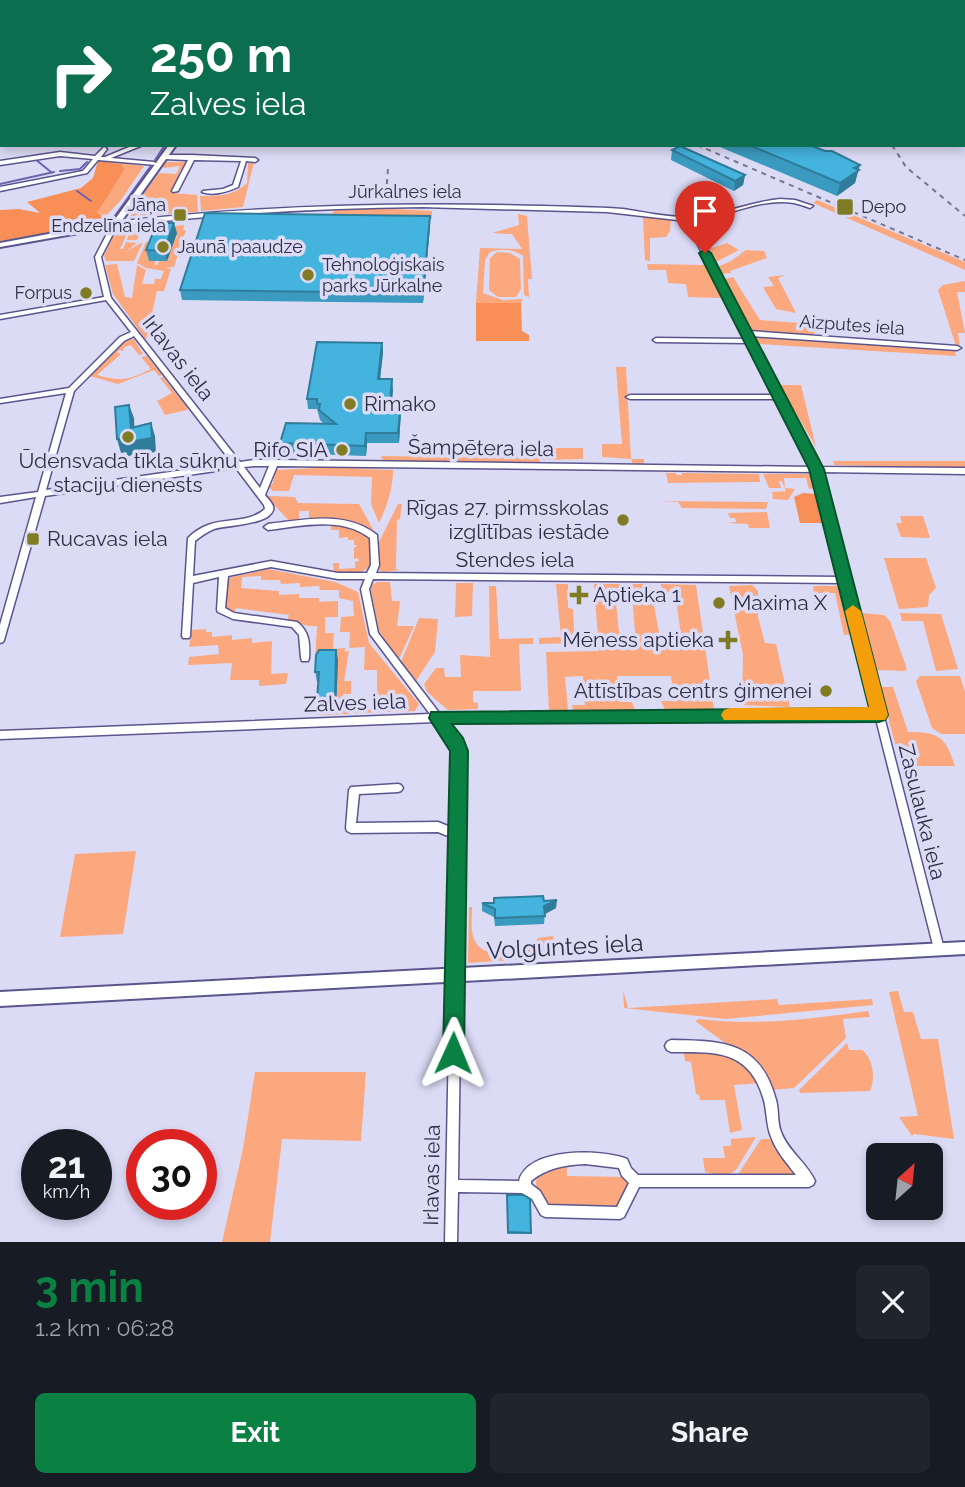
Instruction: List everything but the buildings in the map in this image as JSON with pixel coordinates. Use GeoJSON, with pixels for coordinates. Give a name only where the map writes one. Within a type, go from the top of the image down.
{"type":"FeatureCollection","features":[{"type":"Feature","properties":{"kind":"street"},"geometry":{"type":"LineString","coordinates":[[107,158],[135,147]]}},
{"type":"Feature","properties":{"kind":"street"},"geometry":{"type":"LineString","coordinates":[[115,224],[171,147]]}},
{"type":"Feature","properties":{"kind":"street"},"geometry":{"type":"LineString","coordinates":[[0,189],[85,172],[104,149]]}},
{"type":"Feature","properties":{"kind":"street"},"geometry":{"type":"LineString","coordinates":[[0,163],[48,154],[159,162],[192,157],[255,160]]}},
{"type":"Feature","properties":{"kind":"street"},"geometry":{"type":"LineString","coordinates":[[175,191],[192,157]]}},
{"type":"Feature","properties":{"kind":"street"},"geometry":{"type":"LineString","coordinates":[[205,192],[224,191],[236,186],[244,160]]}},
{"type":"Feature","properties":{"kind":"street","name":"Jūrkalnes iela"},"geometry":{"type":"LineString","coordinates":[[0,245],[115,224],[247,211],[384,206],[612,210],[688,219],[790,199],[810,206]]}},
{"type":"Feature","properties":{"kind":"street","name":"Zasulauka iela"},"geometry":{"type":"LineString","coordinates":[[688,219],[817,469],[939,949]]}},
{"type":"Feature","properties":{"kind":"street","name":"Irlavas iela"},"geometry":{"type":"LineString","coordinates":[[115,224],[98,257],[108,298],[268,504],[269,510],[260,518],[218,523],[193,537],[190,543],[190,580]]}},
{"type":"Feature","properties":{"kind":"street"},"geometry":{"type":"LineString","coordinates":[[0,317],[108,298]]}},
{"type":"Feature","properties":{"kind":"street"},"geometry":{"type":"LineString","coordinates":[[0,640],[71,390],[122,339],[134,333]]}},
{"type":"Feature","properties":{"kind":"street","name":"Aizputes iela"},"geometry":{"type":"LineString","coordinates":[[656,340],[747,337],[957,348]]}},
{"type":"Feature","properties":{"kind":"street"},"geometry":{"type":"LineString","coordinates":[[0,401],[71,390]]}},
{"type":"Feature","properties":{"kind":"street"},"geometry":{"type":"LineString","coordinates":[[630,397],[779,397]]}},
{"type":"Feature","properties":{"kind":"street"},"geometry":{"type":"LineString","coordinates":[[262,494],[274,463]]}},
{"type":"Feature","properties":{"kind":"street","name":"Šampētera iela"},"geometry":{"type":"LineString","coordinates":[[0,500],[238,464],[965,471]]}},
{"type":"Feature","properties":{"kind":"street"},"geometry":{"type":"LineString","coordinates":[[268,527],[346,522],[366,529],[374,537],[375,565],[365,589],[338,576]]}},
{"type":"Feature","properties":{"kind":"street","name":"Stendes iela"},"geometry":{"type":"LineString","coordinates":[[190,580],[271,564],[338,576],[844,580]]}},
{"type":"Feature","properties":{"kind":"street"},"geometry":{"type":"LineString","coordinates":[[224,574],[221,610],[233,616],[294,624],[301,629],[304,637],[305,658]]}},
{"type":"Feature","properties":{"kind":"street"},"geometry":{"type":"LineString","coordinates":[[186,636],[190,580]]}},
{"type":"Feature","properties":{"kind":"street","name":"Irlavas iela"},"geometry":{"type":"LineString","coordinates":[[365,589],[375,638],[458,747],[450,1242]]}},
{"type":"Feature","properties":{"kind":"street","name":"Zalves iela"},"geometry":{"type":"LineString","coordinates":[[0,735],[437,718],[879,715]]}},
{"type":"Feature","properties":{"kind":"street"},"geometry":{"type":"LineString","coordinates":[[398,788],[354,790],[351,828],[438,827],[457,821]]}},
{"type":"Feature","properties":{"kind":"street"},"geometry":{"type":"LineString","coordinates":[[438,827],[457,835]]}},
{"type":"Feature","properties":{"kind":"street","name":"Volguntes iela"},"geometry":{"type":"LineString","coordinates":[[0,999],[965,948]]}},
{"type":"Feature","properties":{"kind":"street"},"geometry":{"type":"LineString","coordinates":[[524,1187],[525,1178],[531,1172],[548,1163],[565,1159],[622,1163],[626,1172],[636,1181],[809,1181],[776,1134],[766,1087],[748,1062],[730,1048],[671,1046]]}},
{"type":"Feature","properties":{"kind":"street"},"geometry":{"type":"LineString","coordinates":[[451,1186],[524,1187],[536,1195],[545,1211],[620,1213],[636,1181]]}},
{"type":"Feature","properties":{"kind":"shaded area"},"geometry":{"type":"Polygon","coordinates":[[[99,160],[144,166],[121,200],[104,218],[96,214],[125,169],[121,164],[99,160]]]}},
{"type":"Feature","properties":{"kind":"shaded area"},"geometry":{"type":"Polygon","coordinates":[[[98,161],[121,164],[125,169],[97,213],[104,218],[105,223],[0,241],[0,210],[19,209],[40,213],[27,202],[81,188],[93,178],[98,161]]]}},
{"type":"Feature","properties":{"kind":"shaded area"},"geometry":{"type":"Polygon","coordinates":[[[165,162],[188,162],[178,175],[182,176],[173,193],[197,195],[198,212],[131,216],[133,208],[159,173],[176,174],[180,166],[163,168],[165,162]]]}},
{"type":"Feature","properties":{"kind":"shaded area"},"geometry":{"type":"Polygon","coordinates":[[[254,162],[243,207],[201,211],[200,196],[237,191],[247,183],[248,163],[254,162]]]}},
{"type":"Feature","properties":{"kind":"shaded area"},"geometry":{"type":"Polygon","coordinates":[[[817,200],[965,262],[965,270],[813,203],[817,200]]]}},
{"type":"Feature","properties":{"kind":"shaded area"},"geometry":{"type":"Polygon","coordinates":[[[376,208],[432,211],[432,219],[330,217],[334,210],[376,208]]]}},
{"type":"Feature","properties":{"kind":"shaded area"},"geometry":{"type":"Polygon","coordinates":[[[518,214],[527,216],[532,279],[528,279],[529,297],[524,295],[523,256],[498,250],[490,252],[485,260],[483,293],[503,300],[523,299],[521,303],[476,303],[480,248],[522,249],[512,234],[492,233],[519,225],[518,214]]]}},
{"type":"Feature","properties":{"kind":"shaded area"},"geometry":{"type":"Polygon","coordinates":[[[725,214],[698,222],[712,248],[727,243],[739,250],[716,262],[712,260],[694,222],[725,214]]]}},
{"type":"Feature","properties":{"kind":"shaded area"},"geometry":{"type":"Polygon","coordinates":[[[643,217],[671,219],[670,231],[666,237],[650,238],[650,261],[645,260],[643,217]]]}},
{"type":"Feature","properties":{"kind":"shaded area"},"geometry":{"type":"Polygon","coordinates":[[[184,225],[183,230],[186,230],[174,267],[165,268],[171,269],[164,291],[157,291],[146,340],[113,294],[105,265],[117,264],[125,297],[132,298],[137,265],[146,270],[142,284],[154,284],[155,279],[161,279],[164,271],[146,268],[137,263],[146,242],[156,242],[155,265],[159,261],[167,261],[174,239],[178,237],[162,227],[184,225]]]}},
{"type":"Feature","properties":{"kind":"shaded area"},"geometry":{"type":"Polygon","coordinates":[[[142,226],[137,240],[127,240],[127,234],[120,249],[123,249],[126,242],[137,243],[127,251],[143,242],[134,261],[106,261],[104,256],[116,229],[142,226]]]}},
{"type":"Feature","properties":{"kind":"shaded area"},"geometry":{"type":"Polygon","coordinates":[[[746,250],[764,251],[767,258],[730,271],[731,273],[721,274],[717,267],[746,250]]]}},
{"type":"Feature","properties":{"kind":"shaded area"},"geometry":{"type":"Polygon","coordinates":[[[497,252],[510,253],[520,259],[521,289],[516,297],[498,297],[489,290],[490,258],[497,252]]]}},
{"type":"Feature","properties":{"kind":"shaded area"},"geometry":{"type":"Polygon","coordinates":[[[647,264],[706,265],[721,298],[688,297],[686,284],[668,283],[666,270],[648,270],[647,264]]]}},
{"type":"Feature","properties":{"kind":"shaded area"},"geometry":{"type":"Polygon","coordinates":[[[786,275],[778,278],[796,313],[776,309],[763,287],[774,286],[768,277],[786,275]]]}},
{"type":"Feature","properties":{"kind":"shaded area"},"geometry":{"type":"Polygon","coordinates":[[[733,277],[760,320],[814,324],[815,333],[811,335],[749,330],[722,280],[733,277]]]}},
{"type":"Feature","properties":{"kind":"shaded area"},"geometry":{"type":"Polygon","coordinates":[[[965,281],[965,292],[957,292],[965,333],[958,333],[960,346],[956,346],[938,290],[943,285],[965,281]]]}},
{"type":"Feature","properties":{"kind":"shaded area"},"geometry":{"type":"Polygon","coordinates":[[[476,303],[521,303],[522,331],[529,335],[529,341],[476,341],[476,303]]]}},
{"type":"Feature","properties":{"kind":"shaded area"},"geometry":{"type":"Polygon","coordinates":[[[755,336],[955,351],[956,356],[758,344],[780,385],[801,385],[816,447],[788,400],[820,459],[817,459],[753,341],[755,336]]]}},
{"type":"Feature","properties":{"kind":"shaded area"},"geometry":{"type":"Polygon","coordinates":[[[127,339],[134,339],[143,354],[139,355],[131,345],[123,348],[124,351],[119,350],[117,353],[121,354],[97,375],[112,379],[137,376],[151,369],[141,357],[147,356],[162,375],[159,376],[154,370],[118,384],[90,376],[77,388],[67,413],[73,390],[127,339]]]}},
{"type":"Feature","properties":{"kind":"shaded area"},"geometry":{"type":"Polygon","coordinates":[[[616,367],[626,367],[631,459],[602,457],[602,444],[622,444],[616,367]]]}},
{"type":"Feature","properties":{"kind":"shaded area"},"geometry":{"type":"Polygon","coordinates":[[[163,377],[187,410],[165,415],[157,401],[172,393],[160,378],[163,377]]]}},
{"type":"Feature","properties":{"kind":"shaded area"},"geometry":{"type":"Polygon","coordinates":[[[535,448],[583,448],[583,459],[540,460],[540,464],[384,462],[381,456],[535,458],[535,448]]]}},
{"type":"Feature","properties":{"kind":"shaded area"},"geometry":{"type":"Polygon","coordinates":[[[631,459],[644,459],[644,465],[633,464],[631,459]]]}},
{"type":"Feature","properties":{"kind":"shaded area"},"geometry":{"type":"Polygon","coordinates":[[[833,461],[965,461],[965,468],[834,465],[833,461]]]}},
{"type":"Feature","properties":{"kind":"shaded area"},"geometry":{"type":"Polygon","coordinates":[[[310,467],[392,469],[354,469],[393,470],[389,497],[379,523],[371,504],[372,477],[294,475],[289,491],[273,491],[269,487],[273,483],[276,470],[316,468],[310,467]]]}},
{"type":"Feature","properties":{"kind":"shaded area"},"geometry":{"type":"Polygon","coordinates":[[[666,473],[759,474],[760,482],[668,483],[666,473]]]}},
{"type":"Feature","properties":{"kind":"shaded area"},"geometry":{"type":"Polygon","coordinates":[[[763,474],[813,474],[817,488],[809,489],[806,478],[784,478],[785,488],[795,489],[788,500],[773,499],[772,492],[786,491],[782,481],[779,481],[781,488],[769,488],[763,474]]]}},
{"type":"Feature","properties":{"kind":"shaded area"},"geometry":{"type":"Polygon","coordinates":[[[803,493],[818,494],[823,523],[800,523],[794,497],[803,493]]]}},
{"type":"Feature","properties":{"kind":"shaded area"},"geometry":{"type":"Polygon","coordinates":[[[267,497],[295,497],[298,503],[359,504],[374,531],[346,520],[309,521],[309,511],[299,511],[299,521],[290,522],[267,497]]]}},
{"type":"Feature","properties":{"kind":"shaded area"},"geometry":{"type":"Polygon","coordinates":[[[659,501],[768,502],[766,509],[682,508],[678,502],[659,501]]]}},
{"type":"Feature","properties":{"kind":"shaded area"},"geometry":{"type":"Polygon","coordinates":[[[398,504],[402,504],[400,519],[397,520],[396,569],[400,570],[383,572],[377,569],[379,542],[398,504]]]}},
{"type":"Feature","properties":{"kind":"shaded area"},"geometry":{"type":"Polygon","coordinates":[[[767,512],[770,528],[749,528],[748,524],[727,523],[736,522],[728,513],[767,512]]]}},
{"type":"Feature","properties":{"kind":"shaded area"},"geometry":{"type":"Polygon","coordinates":[[[900,516],[923,516],[930,538],[901,537],[896,523],[902,523],[900,516]]]}},
{"type":"Feature","properties":{"kind":"shaded area"},"geometry":{"type":"Polygon","coordinates":[[[331,525],[350,527],[365,535],[372,548],[370,567],[361,572],[334,573],[333,563],[339,563],[339,569],[355,568],[355,562],[359,561],[358,558],[354,559],[354,548],[358,545],[354,545],[354,540],[348,540],[348,537],[339,538],[339,530],[331,530],[331,525]]]}},
{"type":"Feature","properties":{"kind":"shaded area"},"geometry":{"type":"Polygon","coordinates":[[[884,558],[926,558],[936,588],[929,595],[928,607],[899,609],[884,558]]]}},
{"type":"Feature","properties":{"kind":"shaded area"},"geometry":{"type":"Polygon","coordinates":[[[268,569],[335,582],[358,592],[369,643],[419,704],[415,711],[356,713],[356,710],[377,709],[377,670],[364,670],[365,647],[349,648],[350,632],[340,632],[341,617],[354,616],[353,601],[339,598],[339,590],[320,590],[319,586],[300,587],[300,583],[281,584],[280,580],[261,580],[261,576],[242,577],[241,588],[279,591],[279,595],[299,594],[299,598],[319,598],[319,602],[338,601],[338,617],[325,617],[325,633],[334,633],[333,649],[345,648],[345,652],[349,651],[344,681],[351,681],[351,694],[343,694],[343,708],[350,708],[350,714],[318,715],[323,711],[336,710],[338,660],[315,661],[317,626],[287,621],[289,615],[236,608],[234,613],[224,606],[228,578],[268,569]]]}},
{"type":"Feature","properties":{"kind":"shaded area"},"geometry":{"type":"Polygon","coordinates":[[[377,582],[390,582],[392,601],[400,601],[397,626],[414,626],[399,659],[379,631],[371,590],[371,586],[377,582]]]}},
{"type":"Feature","properties":{"kind":"shaded area"},"geometry":{"type":"Polygon","coordinates":[[[456,583],[473,583],[472,616],[455,617],[456,583]]]}},
{"type":"Feature","properties":{"kind":"shaded area"},"geometry":{"type":"Polygon","coordinates":[[[556,584],[568,584],[568,608],[573,609],[575,643],[539,644],[539,638],[561,637],[556,584]]]}},
{"type":"Feature","properties":{"kind":"shaded area"},"geometry":{"type":"Polygon","coordinates":[[[594,584],[625,584],[628,592],[615,592],[620,643],[636,643],[631,584],[650,584],[661,643],[682,643],[681,637],[684,635],[681,635],[675,592],[662,592],[661,584],[696,585],[714,709],[665,710],[661,701],[675,701],[671,676],[617,676],[619,702],[632,702],[635,710],[573,711],[572,705],[585,705],[583,676],[565,677],[568,711],[549,711],[546,652],[599,651],[594,584]]]}},
{"type":"Feature","properties":{"kind":"shaded area"},"geometry":{"type":"Polygon","coordinates":[[[752,585],[758,591],[758,617],[765,643],[776,644],[790,707],[742,705],[743,655],[729,586],[752,585]]]}},
{"type":"Feature","properties":{"kind":"shaded area"},"geometry":{"type":"Polygon","coordinates":[[[489,586],[496,586],[499,639],[533,638],[533,644],[519,644],[521,691],[473,691],[473,702],[478,703],[478,709],[448,710],[427,692],[424,684],[436,668],[444,668],[445,677],[461,677],[460,655],[490,657],[489,586]]]}},
{"type":"Feature","properties":{"kind":"shaded area"},"geometry":{"type":"Polygon","coordinates":[[[813,586],[839,586],[851,634],[844,635],[835,593],[817,593],[821,611],[818,611],[815,607],[813,586]]]}},
{"type":"Feature","properties":{"kind":"shaded area"},"geometry":{"type":"Polygon","coordinates":[[[862,613],[884,615],[890,621],[907,669],[905,671],[876,670],[862,613]]]}},
{"type":"Feature","properties":{"kind":"shaded area"},"geometry":{"type":"Polygon","coordinates":[[[900,613],[941,614],[958,669],[936,671],[923,621],[902,621],[900,613]]]}},
{"type":"Feature","properties":{"kind":"shaded area"},"geometry":{"type":"Polygon","coordinates":[[[419,618],[438,619],[435,652],[416,681],[401,662],[419,618]]]}},
{"type":"Feature","properties":{"kind":"shaded area"},"geometry":{"type":"Polygon","coordinates":[[[206,629],[206,632],[212,632],[212,637],[232,635],[232,640],[252,638],[252,643],[272,641],[271,674],[288,673],[286,684],[259,686],[259,680],[230,680],[232,663],[188,665],[189,657],[219,654],[218,645],[189,647],[192,630],[206,629]]]}},
{"type":"Feature","properties":{"kind":"shaded area"},"geometry":{"type":"Polygon","coordinates":[[[920,676],[960,676],[965,692],[965,734],[941,734],[932,728],[916,681],[920,676]]]}},
{"type":"Feature","properties":{"kind":"shaded area"},"geometry":{"type":"Polygon","coordinates":[[[880,687],[893,687],[908,732],[927,733],[939,738],[948,748],[955,766],[901,766],[880,687]]]}},
{"type":"Feature","properties":{"kind":"shaded area"},"geometry":{"type":"Polygon","coordinates":[[[136,851],[123,934],[60,937],[75,854],[136,851]]]}},
{"type":"Feature","properties":{"kind":"shaded area"},"geometry":{"type":"Polygon","coordinates":[[[469,907],[472,907],[473,937],[480,947],[487,951],[497,954],[516,952],[526,949],[538,938],[553,936],[557,957],[468,963],[469,907]]]}},
{"type":"Feature","properties":{"kind":"shaded area"},"geometry":{"type":"Polygon","coordinates":[[[623,990],[628,1008],[777,999],[779,1005],[872,999],[873,1005],[726,1019],[624,1008],[623,990]]]}},
{"type":"Feature","properties":{"kind":"shaded area"},"geometry":{"type":"Polygon","coordinates":[[[898,991],[904,1012],[913,1012],[921,1039],[938,1039],[954,1139],[914,1134],[912,1136],[899,1117],[918,1116],[889,992],[898,991]]]}},
{"type":"Feature","properties":{"kind":"shaded area"},"geometry":{"type":"Polygon","coordinates":[[[868,1011],[870,1017],[843,1019],[846,1038],[794,1088],[771,1090],[728,1045],[695,1021],[784,1021],[868,1011]]]}},
{"type":"Feature","properties":{"kind":"shaded area"},"geometry":{"type":"Polygon","coordinates":[[[847,1043],[849,1050],[862,1050],[869,1058],[873,1075],[870,1091],[800,1093],[799,1090],[847,1043]]]}},
{"type":"Feature","properties":{"kind":"shaded area"},"geometry":{"type":"Polygon","coordinates":[[[683,1048],[734,1053],[761,1083],[734,1085],[742,1130],[730,1133],[725,1100],[700,1100],[696,1094],[691,1062],[685,1061],[683,1048]]]}},
{"type":"Feature","properties":{"kind":"shaded area"},"geometry":{"type":"Polygon","coordinates":[[[255,1072],[366,1072],[361,1141],[282,1139],[270,1242],[222,1242],[243,1149],[255,1072]]]}},
{"type":"Feature","properties":{"kind":"shaded area"},"geometry":{"type":"Polygon","coordinates":[[[756,1137],[736,1170],[725,1177],[705,1172],[703,1158],[725,1158],[723,1146],[731,1146],[731,1139],[756,1137]]]}},
{"type":"Feature","properties":{"kind":"shaded area"},"geometry":{"type":"Polygon","coordinates":[[[761,1139],[773,1139],[796,1170],[794,1176],[740,1177],[739,1173],[761,1139]]]}},
{"type":"Feature","properties":{"kind":"shaded area"},"geometry":{"type":"Polygon","coordinates":[[[567,1165],[567,1176],[626,1177],[632,1183],[619,1208],[551,1206],[538,1189],[537,1178],[567,1165]]]}},
{"type":"Feature","properties":{"kind":"waterway"},"geometry":{"type":"LineString","coordinates":[[155,160],[164,147]]}},
{"type":"Feature","properties":{"kind":"waterway"},"geometry":{"type":"LineString","coordinates":[[35,159],[51,172]]}},
{"type":"Feature","properties":{"kind":"waterway"},"geometry":{"type":"LineString","coordinates":[[60,171],[80,169],[87,162]]}},
{"type":"Feature","properties":{"kind":"waterway"},"geometry":{"type":"LineString","coordinates":[[112,220],[150,167]]}},
{"type":"Feature","properties":{"kind":"waterway"},"geometry":{"type":"LineString","coordinates":[[0,184],[54,172]]}},
{"type":"Feature","properties":{"kind":"waterway"},"geometry":{"type":"LineString","coordinates":[[77,191],[91,201]]}},
{"type":"Feature","properties":{"kind":"railway"},"geometry":{"type":"LineString","coordinates":[[702,147],[965,260]]}},
{"type":"Feature","properties":{"kind":"railway"},"geometry":{"type":"LineString","coordinates":[[893,147],[906,167],[965,216]]}},
{"type":"Feature","properties":{"kind":"railway"},"geometry":{"type":"LineString","coordinates":[[386,194],[388,169]]}},
{"type":"Feature","properties":{"kind":"slow traffic"},"geometry":{"type":"LineString","coordinates":[[730,715],[879,715],[853,611]]}},
{"type":"Feature","properties":{"kind":"place","name":"Depo"},"geometry":{"type":"Point","coordinates":[845,207]}},
{"type":"Feature","properties":{"kind":"place","name":"Jāņa Endzelīna iela"},"geometry":{"type":"Point","coordinates":[180,215]}},
{"type":"Feature","properties":{"kind":"place","name":"Jaunā paaudze"},"geometry":{"type":"Point","coordinates":[163,247]}},
{"type":"Feature","properties":{"kind":"place","name":"Tehnoloģiskais parks Jūrkalne"},"geometry":{"type":"Point","coordinates":[308,275]}},
{"type":"Feature","properties":{"kind":"place","name":"Forpus"},"geometry":{"type":"Point","coordinates":[86,293]}},
{"type":"Feature","properties":{"kind":"place","name":"Rimako"},"geometry":{"type":"Point","coordinates":[350,404]}},
{"type":"Feature","properties":{"kind":"place","name":"Ūdensvada tīkla sūkņu staciju dienests"},"geometry":{"type":"Point","coordinates":[128,437]}},
{"type":"Feature","properties":{"kind":"place","name":"Rifo SIA"},"geometry":{"type":"Point","coordinates":[342,450]}},
{"type":"Feature","properties":{"kind":"place","name":"Rīgas 27. pirmsskolas izglītības iestāde"},"geometry":{"type":"Point","coordinates":[623,520]}},
{"type":"Feature","properties":{"kind":"place","name":"Rucavas iela"},"geometry":{"type":"Point","coordinates":[33,539]}},
{"type":"Feature","properties":{"kind":"place","name":"Aptieka 1"},"geometry":{"type":"Point","coordinates":[579,595]}},
{"type":"Feature","properties":{"kind":"place","name":"Maxima X"},"geometry":{"type":"Point","coordinates":[719,603]}},
{"type":"Feature","properties":{"kind":"place","name":"Mēness aptieka"},"geometry":{"type":"Point","coordinates":[728,640]}},
{"type":"Feature","properties":{"kind":"place","name":"Attīstības centrs ģimenei"},"geometry":{"type":"Point","coordinates":[826,691]}},
{"type":"Feature","properties":{"kind":"route"},"geometry":{"type":"LineString","coordinates":[[453,1053],[459,751],[457,743],[437,718],[879,715],[817,469],[705,253]]}}]}
